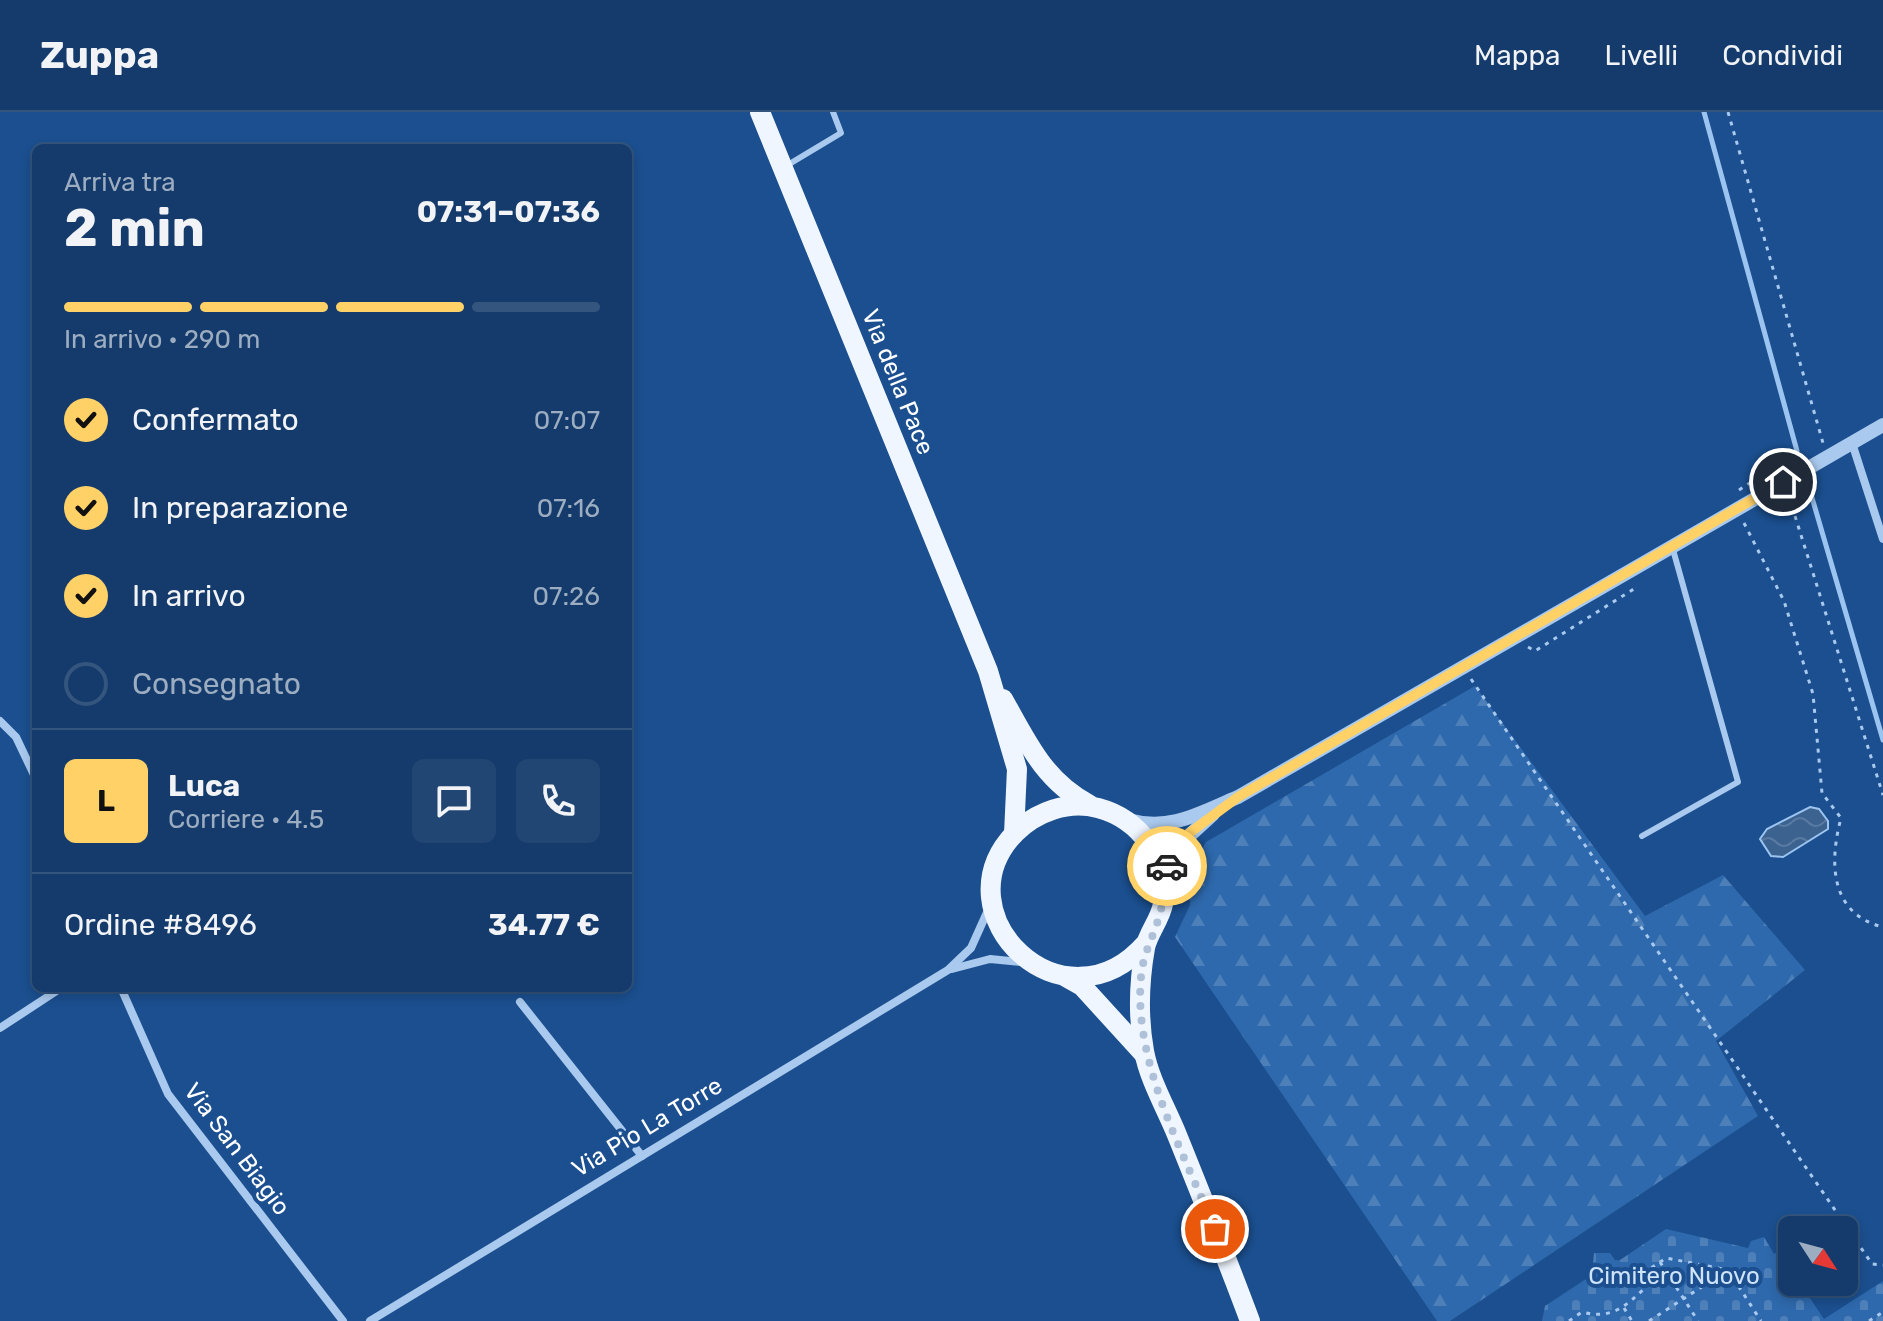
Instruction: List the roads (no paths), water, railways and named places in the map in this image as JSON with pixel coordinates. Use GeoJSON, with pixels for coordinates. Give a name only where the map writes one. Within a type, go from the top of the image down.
{"type":"FeatureCollection","features":[{"type":"Feature","properties":{"kind":"main road","name":"Via della Pace"},"geometry":{"type":"LineString","coordinates":[[760,112],[988,671],[1017,769],[1014,834]]}},
{"type":"Feature","properties":{"kind":"main road","name":"Via della Pace"},"geometry":{"type":"LineString","coordinates":[[988,671],[1037,762],[1060,787],[1092,807]]}},
{"type":"Feature","properties":{"kind":"main road"},"geometry":{"type":"LineString","coordinates":[[1144,1054],[1082,986],[1033,965],[1004,935],[992,896],[998,859],[1014,834],[1050,810],[1092,807],[1124,819],[1149,842],[1162,874],[1163,903],[1146,943],[1140,989],[1144,1054],[1250,1321]]}},
{"type":"Feature","properties":{"kind":"main road"},"geometry":{"type":"LineString","coordinates":[[1066,977],[1111,971],[1146,943]]}},
{"type":"Feature","properties":{"kind":"street"},"geometry":{"type":"LineString","coordinates":[[1162,874],[1188,834],[1238,797],[1883,425]]}},
{"type":"Feature","properties":{"kind":"street"},"geometry":{"type":"LineString","coordinates":[[1852,443],[1883,539]]}},
{"type":"Feature","properties":{"kind":"street"},"geometry":{"type":"LineString","coordinates":[[0,721],[16,737],[32,771]]}},
{"type":"Feature","properties":{"kind":"street"},"geometry":{"type":"LineString","coordinates":[[1124,819],[1149,825],[1174,824],[1238,797]]}},
{"type":"Feature","properties":{"kind":"street","name":"Via Pio La Torre"},"geometry":{"type":"LineString","coordinates":[[370,1321],[948,970],[978,938],[992,896]]}},
{"type":"Feature","properties":{"kind":"street","name":"Via Pio La Torre"},"geometry":{"type":"LineString","coordinates":[[948,970],[990,959],[1033,965]]}},
{"type":"Feature","properties":{"kind":"street"},"geometry":{"type":"LineString","coordinates":[[0,1028],[55,992]]}},
{"type":"Feature","properties":{"kind":"street","name":"Via San Biagio"},"geometry":{"type":"LineString","coordinates":[[123,992],[168,1094],[343,1321]]}},
{"type":"Feature","properties":{"kind":"street"},"geometry":{"type":"LineString","coordinates":[[520,1002],[642,1156]]}},
{"type":"Feature","properties":{"kind":"lane"},"geometry":{"type":"LineString","coordinates":[[783,168],[841,133],[833,112]]}},
{"type":"Feature","properties":{"kind":"lane"},"geometry":{"type":"LineString","coordinates":[[1642,836],[1738,782],[1672,546]]}},
{"type":"Feature","properties":{"kind":"water"},"geometry":{"type":"Polygon","coordinates":[[[1810,807],[1819,809],[1828,821],[1828,829],[1783,857],[1771,856],[1760,839],[1767,829],[1810,807]]]}},
{"type":"Feature","properties":{"kind":"waterway"},"geometry":{"type":"LineString","coordinates":[[1704,112],[1797,451]]}},
{"type":"Feature","properties":{"kind":"waterway"},"geometry":{"type":"LineString","coordinates":[[1808,484],[1883,740]]}},
{"type":"Feature","properties":{"kind":"park label","name":"Cimitero Nuovo"},"geometry":{"type":"Point","coordinates":[1674,1276]}}]}
